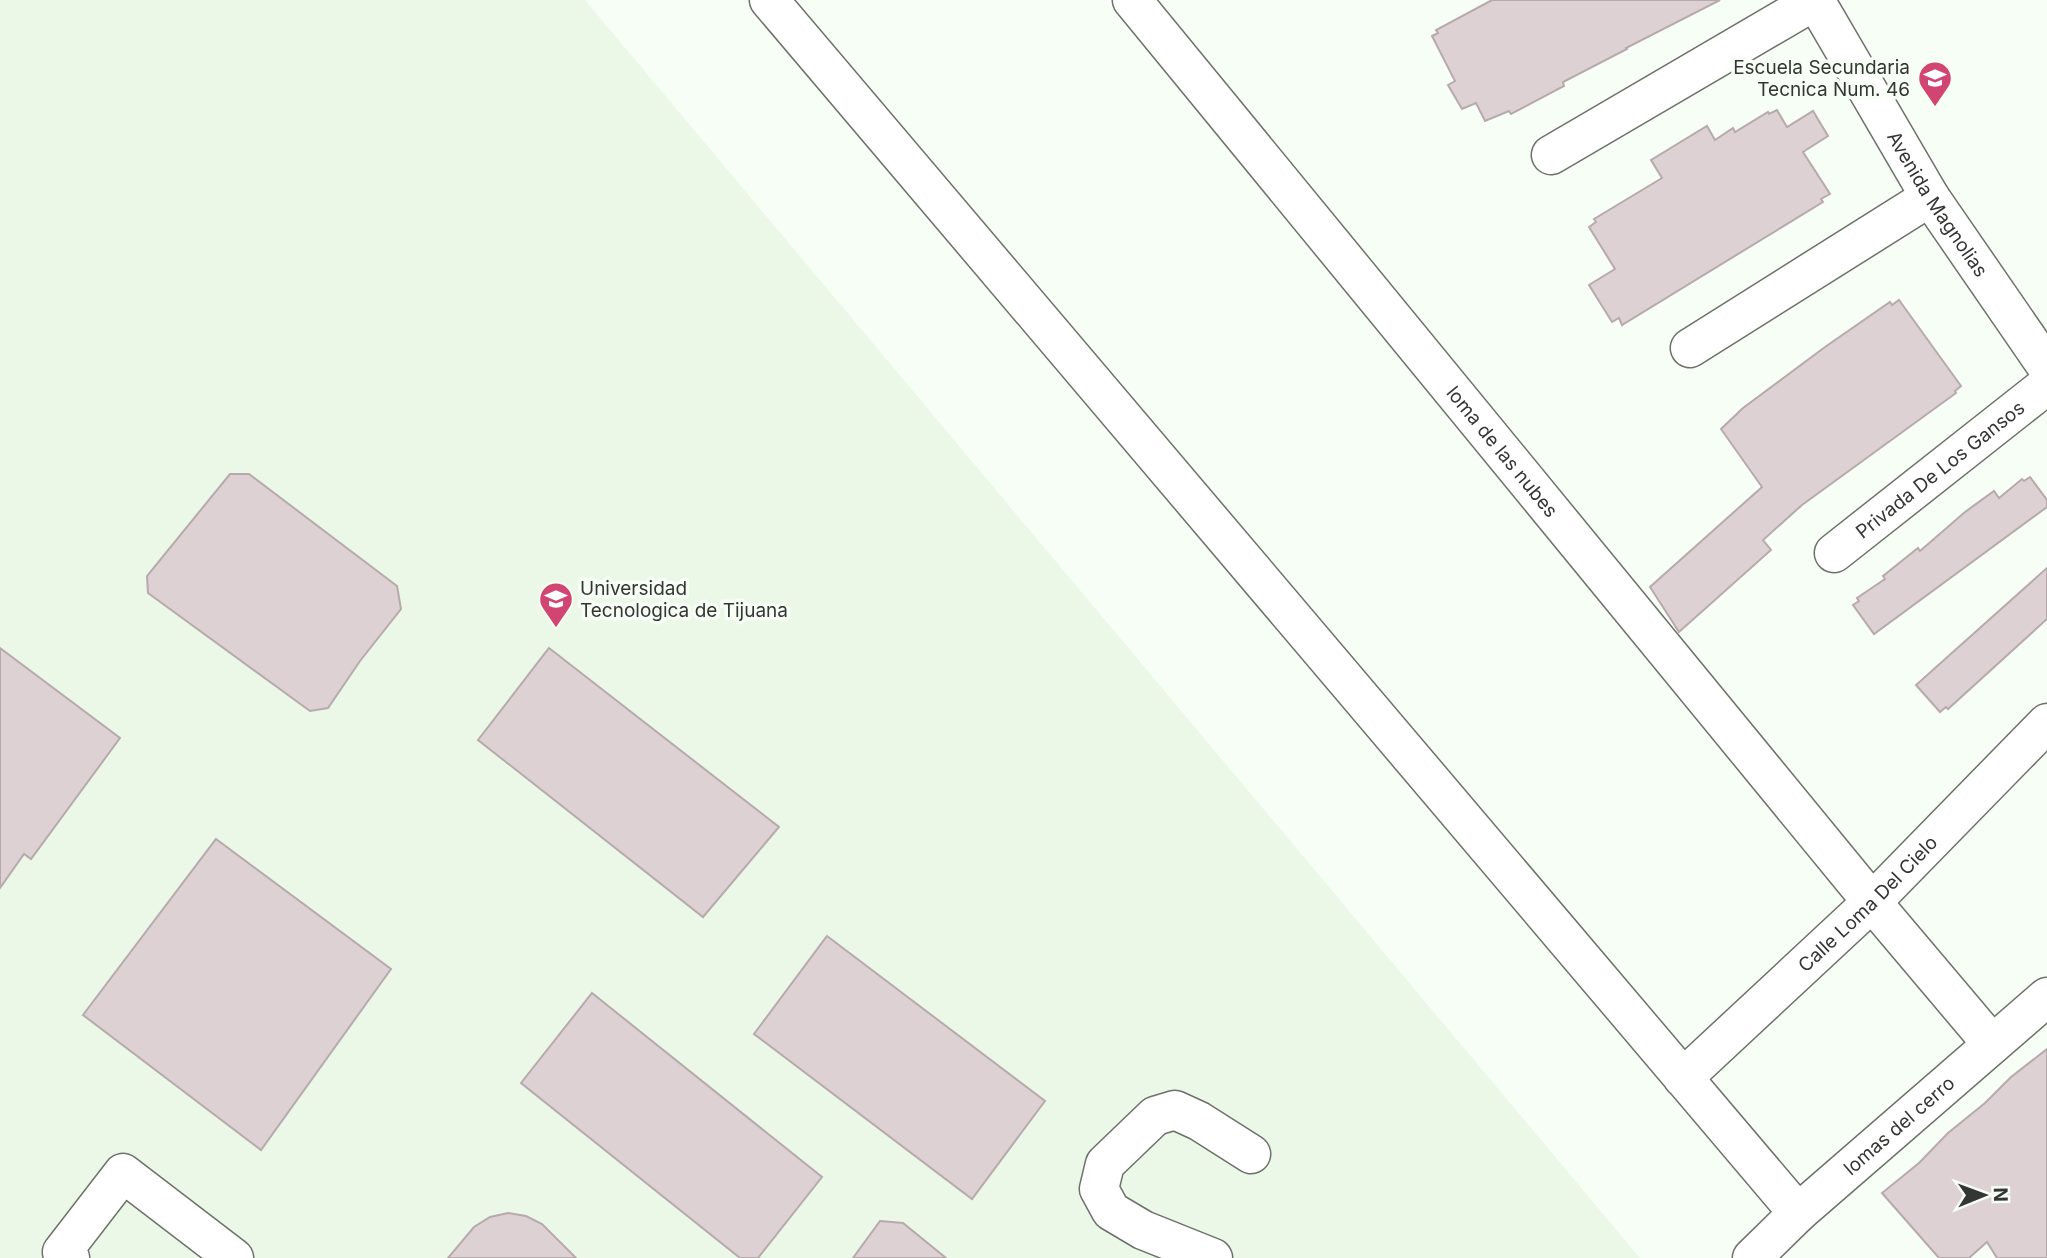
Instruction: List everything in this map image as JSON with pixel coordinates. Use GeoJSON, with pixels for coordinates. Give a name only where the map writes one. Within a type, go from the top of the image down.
{"type":"FeatureCollection","features":[{"type":"Feature","properties":{"kind":"street"},"geometry":{"type":"LineString","coordinates":[[769,0],[1798,1213]]}},
{"type":"Feature","properties":{"kind":"street","name":"loma de las nubes"},"geometry":{"type":"LineString","coordinates":[[1132,0],[1872,902],[1992,1044]]}},
{"type":"Feature","properties":{"kind":"street"},"geometry":{"type":"LineString","coordinates":[[1551,155],[1816,0]]}},
{"type":"Feature","properties":{"kind":"street","name":"Avenida Magnolias"},"geometry":{"type":"LineString","coordinates":[[1816,0],[1930,197],[2047,367]]}},
{"type":"Feature","properties":{"kind":"street"},"geometry":{"type":"LineString","coordinates":[[1690,348],[1930,197]]}},
{"type":"Feature","properties":{"kind":"street","name":"Privada De Los Gansos"},"geometry":{"type":"LineString","coordinates":[[1834,553],[2047,385]]}},
{"type":"Feature","properties":{"kind":"street","name":"Calle Loma Del Cielo"},"geometry":{"type":"LineString","coordinates":[[1683,1078],[1872,902],[2047,723]]}},
{"type":"Feature","properties":{"kind":"street","name":"lomas del cerro"},"geometry":{"type":"LineString","coordinates":[[1752,1258],[1798,1213],[2047,997]]}},
{"type":"Feature","properties":{"kind":"street"},"geometry":{"type":"LineString","coordinates":[[1213,1258],[1143,1230],[1111,1211],[1099,1189],[1105,1164],[1155,1116],[1175,1110],[1199,1121],[1251,1154]]}},
{"type":"Feature","properties":{"kind":"street"},"geometry":{"type":"LineString","coordinates":[[69,1258],[62,1252],[123,1172],[234,1258]]}},
{"type":"Feature","properties":{"kind":"shaded area","name":"Universidad Tecnologica de Tijuana"},"geometry":{"type":"Polygon","coordinates":[[[0,0],[585,0],[1640,1258],[0,1258],[0,0]]]}},
{"type":"Feature","properties":{"kind":"building"},"geometry":{"type":"Polygon","coordinates":[[[1492,0],[1720,0],[1563,82],[1564,86],[1511,114],[1509,111],[1485,121],[1476,103],[1462,109],[1448,85],[1455,81],[1432,36],[1438,33],[1436,30],[1492,0]]]}},
{"type":"Feature","properties":{"kind":"building"},"geometry":{"type":"Polygon","coordinates":[[[1777,110],[1787,127],[1813,111],[1828,136],[1803,152],[1830,194],[1821,199],[1823,202],[1622,325],[1619,318],[1612,322],[1589,285],[1615,269],[1589,227],[1596,222],[1594,219],[1662,178],[1651,160],[1707,126],[1715,140],[1733,128],[1735,132],[1768,112],[1769,114],[1777,110]]]}},
{"type":"Feature","properties":{"kind":"building"},"geometry":{"type":"Polygon","coordinates":[[[1899,300],[1961,386],[1956,393],[1802,505],[1763,540],[1771,550],[1679,632],[1650,587],[1762,487],[1721,429],[1743,408],[1825,347],[1890,302],[1892,305],[1899,300]]]}},
{"type":"Feature","properties":{"kind":"building"},"geometry":{"type":"Polygon","coordinates":[[[230,474],[249,474],[397,586],[401,609],[360,661],[328,708],[310,711],[148,593],[147,576],[230,474]]]}},
{"type":"Feature","properties":{"kind":"building"},"geometry":{"type":"Polygon","coordinates":[[[2030,477],[2047,500],[2047,507],[1874,634],[1853,605],[1859,601],[1857,598],[1885,579],[1883,576],[1918,548],[1920,551],[1994,491],[1999,498],[2022,479],[2024,481],[2030,477]]]}},
{"type":"Feature","properties":{"kind":"building"},"geometry":{"type":"Polygon","coordinates":[[[2047,568],[2047,619],[1948,709],[1946,707],[1940,712],[1916,685],[2047,568]]]}},
{"type":"Feature","properties":{"kind":"building"},"geometry":{"type":"Polygon","coordinates":[[[0,648],[120,738],[31,859],[24,854],[0,888],[0,648]]]}},
{"type":"Feature","properties":{"kind":"building"},"geometry":{"type":"Polygon","coordinates":[[[549,648],[779,827],[703,917],[478,740],[549,648]]]}},
{"type":"Feature","properties":{"kind":"building"},"geometry":{"type":"Polygon","coordinates":[[[216,839],[391,969],[261,1150],[83,1015],[216,839]]]}},
{"type":"Feature","properties":{"kind":"building"},"geometry":{"type":"Polygon","coordinates":[[[827,936],[1045,1101],[972,1199],[754,1034],[827,936]]]}},
{"type":"Feature","properties":{"kind":"building"},"geometry":{"type":"Polygon","coordinates":[[[592,993],[822,1177],[758,1258],[740,1258],[521,1083],[592,993]]]}},
{"type":"Feature","properties":{"kind":"building"},"geometry":{"type":"Polygon","coordinates":[[[2047,1049],[2047,1258],[1997,1258],[1987,1242],[1969,1258],[1939,1258],[1882,1193],[1919,1163],[1948,1133],[1985,1103],[2011,1077],[2047,1049]]]}},
{"type":"Feature","properties":{"kind":"building"},"geometry":{"type":"Polygon","coordinates":[[[508,1213],[526,1216],[542,1224],[576,1258],[448,1258],[474,1227],[490,1217],[508,1213]]]}},
{"type":"Feature","properties":{"kind":"building"},"geometry":{"type":"Polygon","coordinates":[[[880,1221],[903,1223],[946,1258],[853,1258],[880,1221]]]}},
{"type":"Feature","properties":{"kind":"place","name":"Escuela Secundaria Tecnica Num. 46"},"geometry":{"type":"Point","coordinates":[1935,108]}},
{"type":"Feature","properties":{"kind":"place","name":"Universidad Tecnologica de Tijuana"},"geometry":{"type":"Point","coordinates":[556,629]}}]}
